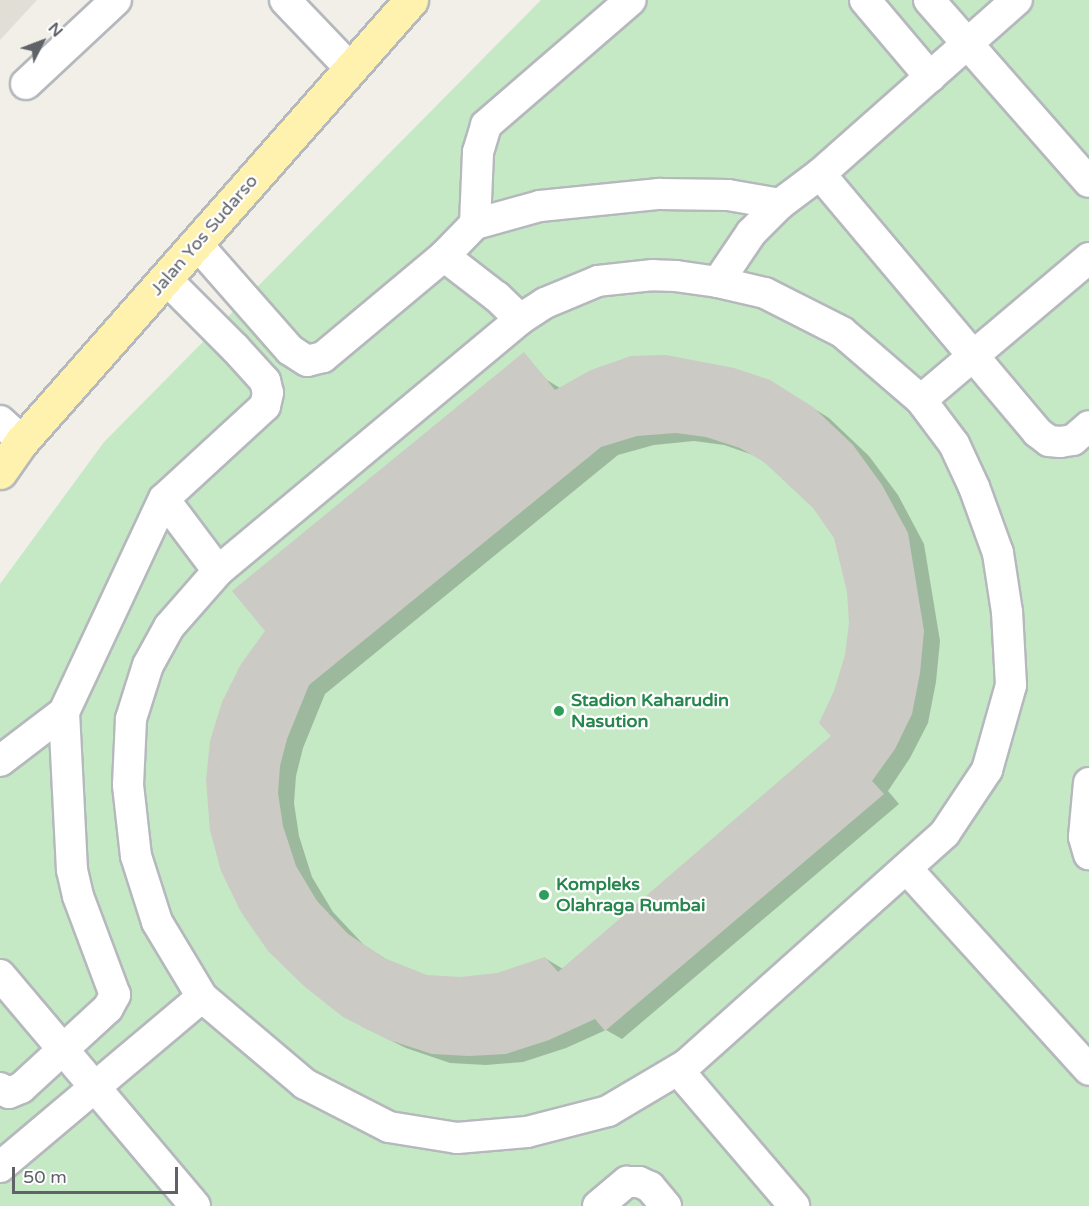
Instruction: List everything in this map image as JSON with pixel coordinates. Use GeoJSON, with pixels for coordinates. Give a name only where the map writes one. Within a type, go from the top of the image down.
{"type":"FeatureCollection","features":[{"type":"Feature","properties":{"kind":"main road","name":"Jalan Yos Sudarso"},"geometry":{"type":"LineString","coordinates":[[0,472],[11,431],[166,279],[349,67],[411,0]]}},
{"type":"Feature","properties":{"kind":"lane"},"geometry":{"type":"LineString","coordinates":[[26,84],[116,0]]}},
{"type":"Feature","properties":{"kind":"lane"},"geometry":{"type":"LineString","coordinates":[[285,0],[349,67]]}},
{"type":"Feature","properties":{"kind":"lane"},"geometry":{"type":"LineString","coordinates":[[475,224],[478,152],[486,125],[631,0]]}},
{"type":"Feature","properties":{"kind":"lane"},"geometry":{"type":"LineString","coordinates":[[865,0],[930,77]]}},
{"type":"Feature","properties":{"kind":"lane"},"geometry":{"type":"LineString","coordinates":[[929,0],[1089,182]]}},
{"type":"Feature","properties":{"kind":"lane"},"geometry":{"type":"LineString","coordinates":[[718,282],[751,233],[780,204],[820,174],[969,45],[1017,0]]}},
{"type":"Feature","properties":{"kind":"lane"},"geometry":{"type":"LineString","coordinates":[[820,174],[1037,432],[1049,441],[1060,442],[1072,440],[1089,426]]}},
{"type":"Feature","properties":{"kind":"lane"},"geometry":{"type":"LineString","coordinates":[[268,393],[306,361],[323,357],[444,256],[475,224],[540,206],[658,194],[728,195],[780,204]]}},
{"type":"Feature","properties":{"kind":"lane"},"geometry":{"type":"LineString","coordinates":[[196,243],[290,350],[306,361]]}},
{"type":"Feature","properties":{"kind":"lane"},"geometry":{"type":"LineString","coordinates":[[444,256],[520,318]]}},
{"type":"Feature","properties":{"kind":"lane"},"geometry":{"type":"LineString","coordinates":[[921,400],[975,357],[1089,258]]}},
{"type":"Feature","properties":{"kind":"lane"},"geometry":{"type":"LineString","coordinates":[[653,275],[718,282],[765,293],[842,332],[921,400],[954,444],[974,487],[998,553],[1007,612],[1011,685],[987,770],[945,833],[678,1070],[608,1111],[527,1132],[457,1138],[389,1127],[305,1083],[202,997],[157,922],[136,856],[128,785],[131,719],[148,665],[170,627],[218,571],[520,318],[544,303],[598,281],[653,275]]}},
{"type":"Feature","properties":{"kind":"lane"},"geometry":{"type":"LineString","coordinates":[[0,1088],[9,1093],[21,1088],[108,1008],[115,995],[78,896],[72,870],[64,712],[164,498],[265,406],[268,393],[265,381],[243,356],[166,279]]}},
{"type":"Feature","properties":{"kind":"lane"},"geometry":{"type":"LineString","coordinates":[[164,498],[218,571]]}},
{"type":"Feature","properties":{"kind":"lane"},"geometry":{"type":"LineString","coordinates":[[0,760],[64,712]]}},
{"type":"Feature","properties":{"kind":"lane"},"geometry":{"type":"LineString","coordinates":[[1089,783],[1084,837],[1089,854]]}},
{"type":"Feature","properties":{"kind":"lane"},"geometry":{"type":"LineString","coordinates":[[907,869],[1089,1070]]}},
{"type":"Feature","properties":{"kind":"lane"},"geometry":{"type":"LineString","coordinates":[[0,975],[195,1206]]}},
{"type":"Feature","properties":{"kind":"lane"},"geometry":{"type":"LineString","coordinates":[[0,1167],[202,997]]}},
{"type":"Feature","properties":{"kind":"lane"},"geometry":{"type":"LineString","coordinates":[[678,1070],[794,1206]]}},
{"type":"Feature","properties":{"kind":"lane"},"geometry":{"type":"LineString","coordinates":[[598,1206],[627,1182],[639,1182],[650,1187],[666,1206]]}},
{"type":"Feature","properties":{"kind":"shaded area"},"geometry":{"type":"Polygon","coordinates":[[[0,0],[37,0],[0,40],[0,0]]]}},
{"type":"Feature","properties":{"kind":"green space","name":"Kompleks Olahraga Rumbai"},"geometry":{"type":"Polygon","coordinates":[[[541,0],[1089,0],[1089,1206],[0,1206],[0,584],[104,442],[541,0]]]}},
{"type":"Feature","properties":{"kind":"building"},"geometry":{"type":"Polygon","coordinates":[[[524,352],[555,390],[591,370],[631,356],[666,355],[734,368],[770,380],[813,407],[853,445],[882,485],[908,533],[924,631],[920,673],[912,714],[895,749],[872,781],[884,794],[605,1031],[595,1019],[549,1040],[506,1054],[469,1056],[432,1054],[389,1040],[343,1017],[304,986],[268,951],[241,912],[221,871],[210,830],[206,780],[210,741],[222,702],[241,664],[265,631],[232,591],[524,352]],[[676,433],[637,436],[601,447],[309,685],[287,739],[280,766],[278,793],[283,826],[296,866],[317,901],[348,934],[384,958],[427,975],[460,977],[497,973],[545,957],[558,972],[831,736],[819,723],[834,691],[845,655],[849,623],[847,592],[834,538],[813,508],[764,462],[740,448],[706,437],[676,433]]]}},
{"type":"Feature","properties":{"kind":"place","name":"Stadion Kaharudin Nasution"},"geometry":{"type":"Point","coordinates":[559,711]}},
{"type":"Feature","properties":{"kind":"place","name":"Kompleks Olahraga Rumbai"},"geometry":{"type":"Point","coordinates":[544,895]}}]}
